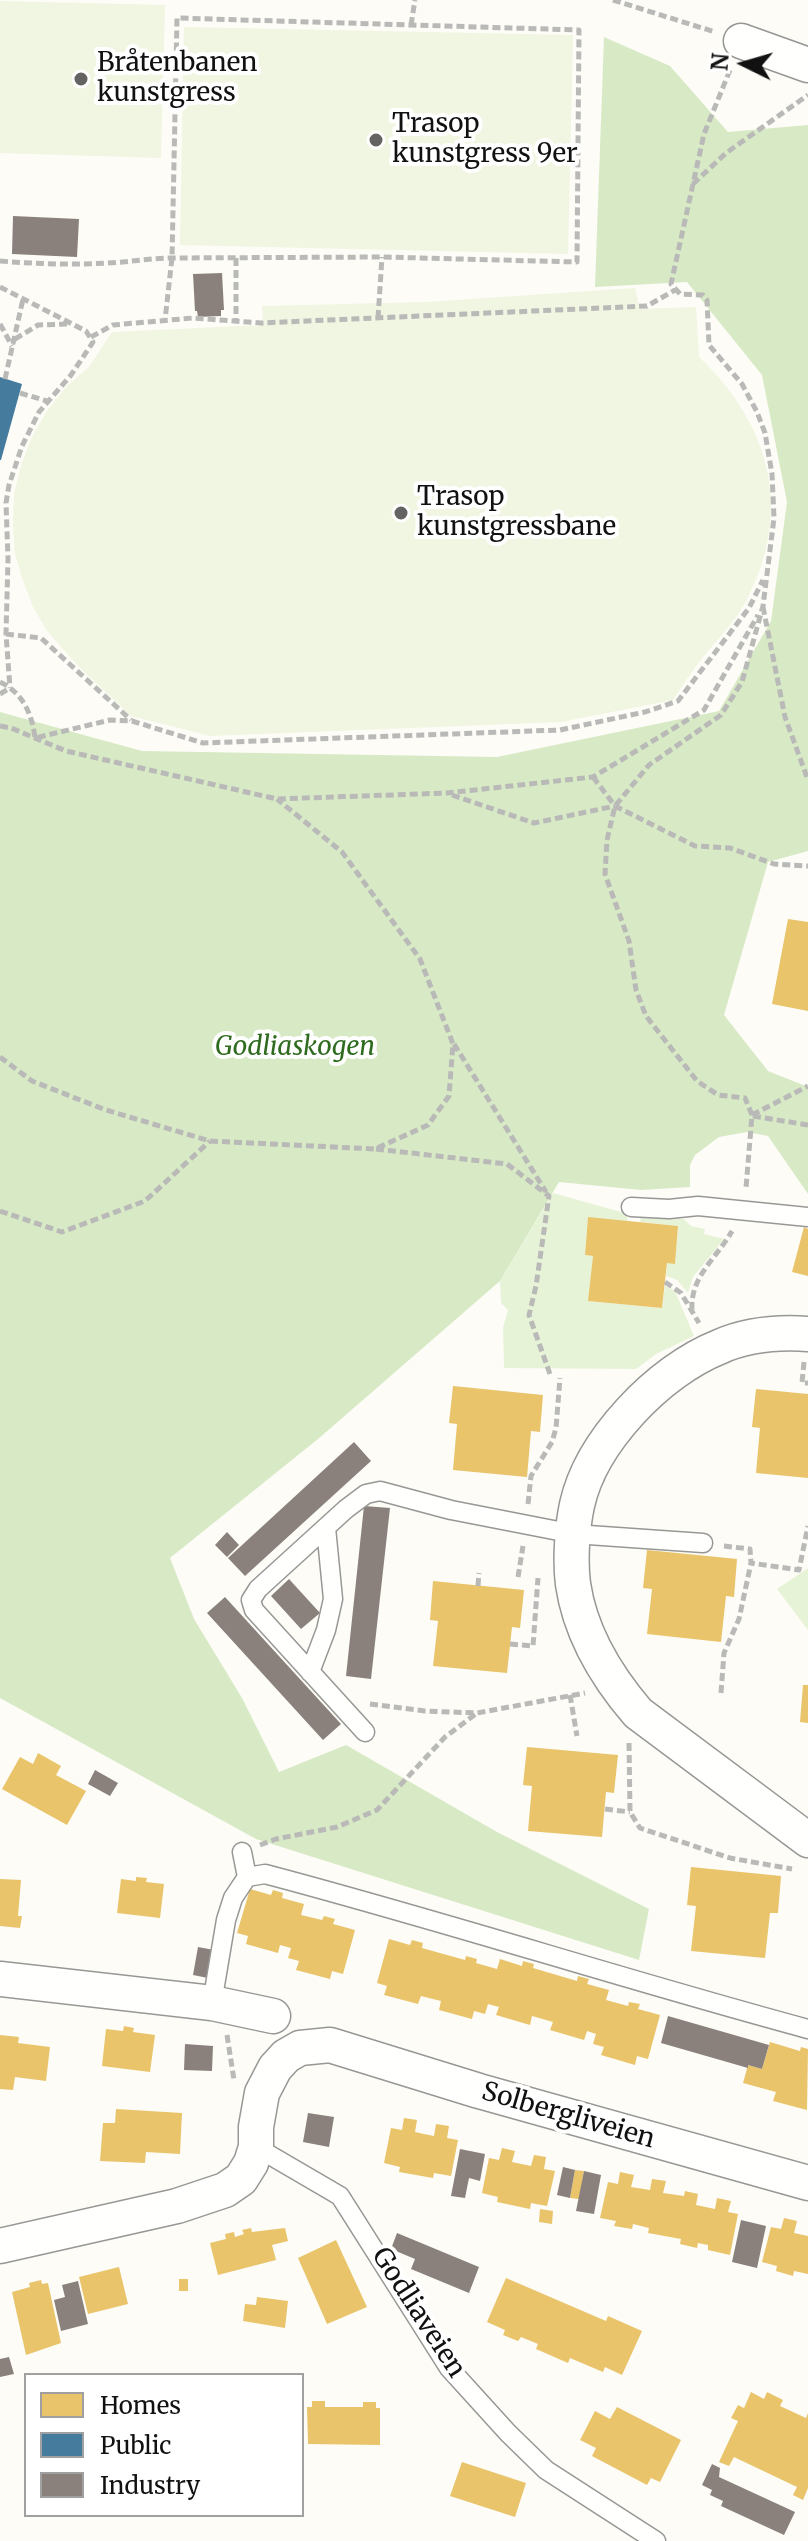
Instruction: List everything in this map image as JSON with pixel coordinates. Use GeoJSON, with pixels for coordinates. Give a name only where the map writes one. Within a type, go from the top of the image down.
{"type":"FeatureCollection","features":[{"type":"Feature","properties":{"kind":"street"},"geometry":{"type":"LineString","coordinates":[[741,41],[808,65]]}},
{"type":"Feature","properties":{"kind":"street"},"geometry":{"type":"LineString","coordinates":[[801,1854],[638,1713],[617,1688],[595,1650],[573,1582],[577,1504],[592,1467],[615,1430],[647,1394],[669,1375],[719,1346],[779,1332],[807,1344]]}},
{"type":"Feature","properties":{"kind":"street"},"geometry":{"type":"LineString","coordinates":[[0,1979],[220,2004],[273,2016]]}},
{"type":"Feature","properties":{"kind":"street","name":"Solbergliveien"},"geometry":{"type":"LineString","coordinates":[[260,2104],[275,2068],[286,2056],[300,2048],[330,2045],[479,2091],[808,2183]]}},
{"type":"Feature","properties":{"kind":"street"},"geometry":{"type":"LineString","coordinates":[[0,2246],[177,2206],[225,2190],[241,2179],[256,2147],[260,2104]]}},
{"type":"Feature","properties":{"kind":"lane"},"geometry":{"type":"LineString","coordinates":[[631,1207],[669,1209],[698,1206],[808,1217]]}},
{"type":"Feature","properties":{"kind":"lane"},"geometry":{"type":"LineString","coordinates":[[365,1732],[254,1610],[251,1600],[258,1589],[366,1494],[380,1491],[451,1510],[574,1534],[703,1543]]}},
{"type":"Feature","properties":{"kind":"lane"},"geometry":{"type":"LineString","coordinates":[[310,1672],[326,1630],[333,1599],[326,1528]]}},
{"type":"Feature","properties":{"kind":"lane"},"geometry":{"type":"LineString","coordinates":[[220,2004],[226,1920],[233,1898],[247,1877],[242,1852]]}},
{"type":"Feature","properties":{"kind":"lane"},"geometry":{"type":"LineString","coordinates":[[247,1877],[265,1874],[382,1905],[808,2029]]}},
{"type":"Feature","properties":{"kind":"lane","name":"Godliaveien"},"geometry":{"type":"LineString","coordinates":[[256,2147],[340,2196],[365,2230],[418,2322],[449,2368],[508,2433],[546,2470],[656,2541]]}},
{"type":"Feature","properties":{"kind":"path"},"geometry":{"type":"LineString","coordinates":[[411,25],[415,0]]}},
{"type":"Feature","properties":{"kind":"path"},"geometry":{"type":"LineString","coordinates":[[613,0],[741,41],[704,134],[671,284],[680,294],[703,295],[707,300],[709,345],[742,384],[765,433],[772,474],[774,518],[763,606],[742,682],[721,715],[649,765],[615,806],[607,840],[605,874],[629,941],[636,990],[646,1016],[697,1081],[718,1095],[745,1098],[752,1115],[744,1210],[728,1238],[700,1274],[692,1310],[681,1293],[665,1282]]}},
{"type":"Feature","properties":{"kind":"path"},"geometry":{"type":"LineString","coordinates":[[0,261],[43,264],[172,258],[382,257],[577,262],[579,30],[177,18],[172,258],[165,320]]}},
{"type":"Feature","properties":{"kind":"path"},"geometry":{"type":"LineString","coordinates":[[692,185],[726,153],[808,95]]}},
{"type":"Feature","properties":{"kind":"path"},"geometry":{"type":"LineString","coordinates":[[378,318],[382,257]]}},
{"type":"Feature","properties":{"kind":"path"},"geometry":{"type":"LineString","coordinates":[[236,258],[236,321]]}},
{"type":"Feature","properties":{"kind":"path"},"geometry":{"type":"LineString","coordinates":[[0,287],[70,323],[91,337],[93,342],[87,354],[47,401],[22,446],[9,485],[6,503],[6,634],[10,688]]}},
{"type":"Feature","properties":{"kind":"path"},"geometry":{"type":"LineString","coordinates":[[91,337],[113,325],[193,318],[261,323],[647,306],[675,290]]}},
{"type":"Feature","properties":{"kind":"path"},"geometry":{"type":"LineString","coordinates":[[5,379],[23,299]]}},
{"type":"Feature","properties":{"kind":"path"},"geometry":{"type":"LineString","coordinates":[[13,343],[38,325],[70,323]]}},
{"type":"Feature","properties":{"kind":"path"},"geometry":{"type":"LineString","coordinates":[[0,324],[13,343]]}},
{"type":"Feature","properties":{"kind":"path"},"geometry":{"type":"LineString","coordinates":[[20,393],[47,401]]}},
{"type":"Feature","properties":{"kind":"path"},"geometry":{"type":"LineString","coordinates":[[35,738],[110,720],[132,721],[203,743],[560,730],[645,712],[678,701],[749,608],[765,576]]}},
{"type":"Feature","properties":{"kind":"path"},"geometry":{"type":"LineString","coordinates":[[0,726],[66,751],[277,799],[447,793],[593,777],[704,710],[763,606]]}},
{"type":"Feature","properties":{"kind":"path"},"geometry":{"type":"LineString","coordinates":[[763,606],[785,717],[808,780]]}},
{"type":"Feature","properties":{"kind":"path"},"geometry":{"type":"LineString","coordinates":[[6,634],[41,638],[132,721]]}},
{"type":"Feature","properties":{"kind":"path"},"geometry":{"type":"LineString","coordinates":[[0,682],[10,688],[31,712],[35,738]]}},
{"type":"Feature","properties":{"kind":"path"},"geometry":{"type":"LineString","coordinates":[[0,694],[10,688]]}},
{"type":"Feature","properties":{"kind":"path"},"geometry":{"type":"LineString","coordinates":[[593,777],[615,806],[695,846],[730,848],[774,864],[808,866]]}},
{"type":"Feature","properties":{"kind":"path"},"geometry":{"type":"LineString","coordinates":[[447,793],[534,823],[615,806]]}},
{"type":"Feature","properties":{"kind":"path"},"geometry":{"type":"LineString","coordinates":[[277,799],[342,852],[420,959],[453,1044],[549,1196],[529,1315],[551,1377]]}},
{"type":"Feature","properties":{"kind":"path"},"geometry":{"type":"LineString","coordinates":[[375,1149],[428,1125],[449,1096],[453,1044]]}},
{"type":"Feature","properties":{"kind":"path"},"geometry":{"type":"LineString","coordinates":[[0,1057],[32,1081],[106,1110],[210,1141],[375,1149],[507,1164],[549,1196]]}},
{"type":"Feature","properties":{"kind":"path"},"geometry":{"type":"LineString","coordinates":[[752,1115],[808,1086]]}},
{"type":"Feature","properties":{"kind":"path"},"geometry":{"type":"LineString","coordinates":[[752,1115],[808,1125]]}},
{"type":"Feature","properties":{"kind":"path"},"geometry":{"type":"LineString","coordinates":[[0,1211],[62,1232],[145,1201],[210,1141]]}},
{"type":"Feature","properties":{"kind":"path"},"geometry":{"type":"LineString","coordinates":[[800,1394],[805,1383],[807,1344]]}},
{"type":"Feature","properties":{"kind":"path"},"geometry":{"type":"LineString","coordinates":[[518,1577],[531,1476],[552,1442],[560,1378]]}},
{"type":"Feature","properties":{"kind":"path"},"geometry":{"type":"LineString","coordinates":[[799,1570],[808,1526]]}},
{"type":"Feature","properties":{"kind":"path"},"geometry":{"type":"LineString","coordinates":[[703,1543],[750,1549],[751,1563],[739,1619],[724,1653],[721,1693]]}},
{"type":"Feature","properties":{"kind":"path"},"geometry":{"type":"LineString","coordinates":[[751,1563],[808,1570]]}},
{"type":"Feature","properties":{"kind":"path"},"geometry":{"type":"LineString","coordinates":[[478,1586],[479,1573]]}},
{"type":"Feature","properties":{"kind":"path"},"geometry":{"type":"LineString","coordinates":[[510,1644],[533,1646],[538,1578]]}},
{"type":"Feature","properties":{"kind":"path"},"geometry":{"type":"LineString","coordinates":[[341,1706],[371,1704],[425,1711],[477,1713],[617,1688]]}},
{"type":"Feature","properties":{"kind":"path"},"geometry":{"type":"LineString","coordinates":[[570,1695],[577,1736]]}},
{"type":"Feature","properties":{"kind":"path"},"geometry":{"type":"LineString","coordinates":[[276,1839],[337,1827],[377,1810],[445,1737],[477,1713]]}},
{"type":"Feature","properties":{"kind":"path"},"geometry":{"type":"LineString","coordinates":[[629,1734],[630,1812],[640,1828],[730,1858],[801,1854]]}},
{"type":"Feature","properties":{"kind":"path"},"geometry":{"type":"LineString","coordinates":[[605,1809],[630,1812]]}},
{"type":"Feature","properties":{"kind":"path"},"geometry":{"type":"LineString","coordinates":[[220,2004],[236,2086],[242,2094],[260,2104]]}},
{"type":"Feature","properties":{"kind":"green space","name":"Bråtenbanen kunstgress"},"geometry":{"type":"Polygon","coordinates":[[[0,1],[165,5],[161,158],[0,153],[0,1]]]}},
{"type":"Feature","properties":{"kind":"green space","name":"Trasop kunstgress 9er"},"geometry":{"type":"Polygon","coordinates":[[[184,27],[573,35],[568,254],[180,245],[184,27]]]}},
{"type":"Feature","properties":{"kind":"green space","name":"Godliaskogen"},"geometry":{"type":"Polygon","coordinates":[[[604,37],[670,66],[728,132],[808,125],[808,851],[768,862],[724,1015],[768,1071],[808,1087],[808,1194],[768,1136],[747,1132],[719,1137],[695,1155],[690,1165],[690,1187],[641,1190],[559,1182],[500,1281],[318,1439],[170,1558],[194,1619],[242,1698],[279,1772],[346,1745],[497,1832],[649,1909],[639,1960],[256,1839],[0,1698],[0,712],[142,751],[497,757],[719,711],[771,621],[787,502],[762,375],[687,282],[595,287],[604,37]]]}},
{"type":"Feature","properties":{"kind":"green space"},"geometry":{"type":"Polygon","coordinates":[[[635,288],[640,309],[696,307],[699,357],[743,411],[758,440],[767,470],[771,502],[769,534],[761,567],[746,601],[673,700],[561,722],[210,736],[131,716],[81,669],[47,631],[33,607],[15,554],[14,495],[21,465],[47,411],[66,387],[89,367],[112,332],[263,325],[262,306],[427,302],[635,288]]]}},
{"type":"Feature","properties":{"kind":"green space"},"geometry":{"type":"Polygon","coordinates":[[[553,1193],[628,1214],[627,1221],[588,1218],[585,1255],[593,1256],[589,1301],[662,1308],[665,1286],[675,1291],[694,1336],[656,1354],[636,1369],[504,1368],[503,1328],[508,1310],[501,1303],[500,1281],[553,1193]]]}},
{"type":"Feature","properties":{"kind":"green space"},"geometry":{"type":"Polygon","coordinates":[[[641,1216],[684,1219],[691,1226],[705,1229],[704,1234],[724,1239],[693,1277],[688,1293],[677,1280],[666,1276],[667,1263],[675,1263],[678,1226],[640,1222],[641,1216]]]}},
{"type":"Feature","properties":{"kind":"green space"},"geometry":{"type":"Polygon","coordinates":[[[808,1568],[808,1630],[777,1589],[808,1568]]]}},
{"type":"Feature","properties":{"kind":"building: Homes"},"geometry":{"type":"Polygon","coordinates":[[[788,919],[808,922],[808,1011],[772,1004],[788,919]]]}},
{"type":"Feature","properties":{"kind":"building: Homes"},"geometry":{"type":"Polygon","coordinates":[[[588,1217],[678,1226],[675,1264],[667,1263],[662,1308],[588,1301],[593,1256],[585,1255],[588,1217]]]}},
{"type":"Feature","properties":{"kind":"building: Homes"},"geometry":{"type":"Polygon","coordinates":[[[804,1227],[808,1229],[808,1276],[792,1272],[804,1227]]]}},
{"type":"Feature","properties":{"kind":"building: Homes"},"geometry":{"type":"Polygon","coordinates":[[[453,1386],[543,1395],[540,1432],[531,1431],[527,1477],[453,1470],[457,1424],[449,1423],[453,1386]]]}},
{"type":"Feature","properties":{"kind":"building: Homes"},"geometry":{"type":"Polygon","coordinates":[[[756,1389],[808,1394],[808,1478],[756,1473],[760,1428],[752,1427],[756,1389]]]}},
{"type":"Feature","properties":{"kind":"building: Homes"},"geometry":{"type":"Polygon","coordinates":[[[647,1550],[737,1559],[734,1597],[726,1596],[721,1642],[647,1634],[652,1589],[643,1588],[647,1550]]]}},
{"type":"Feature","properties":{"kind":"building: Homes"},"geometry":{"type":"Polygon","coordinates":[[[433,1581],[524,1590],[520,1628],[512,1627],[507,1673],[433,1666],[438,1621],[430,1620],[433,1581]]]}},
{"type":"Feature","properties":{"kind":"building: Homes"},"geometry":{"type":"Polygon","coordinates":[[[803,1685],[808,1685],[808,1723],[800,1722],[803,1685]]]}},
{"type":"Feature","properties":{"kind":"building: Homes"},"geometry":{"type":"Polygon","coordinates":[[[527,1747],[618,1755],[614,1793],[606,1792],[602,1837],[528,1831],[532,1786],[523,1785],[527,1747]]]}},
{"type":"Feature","properties":{"kind":"building: Homes"},"geometry":{"type":"Polygon","coordinates":[[[38,1753],[61,1766],[56,1775],[86,1791],[67,1825],[2,1789],[20,1757],[33,1764],[38,1753]]]}},
{"type":"Feature","properties":{"kind":"building: Homes"},"geometry":{"type":"Polygon","coordinates":[[[691,1867],[781,1876],[778,1913],[770,1913],[765,1958],[691,1951],[696,1906],[687,1905],[691,1867]]]}},
{"type":"Feature","properties":{"kind":"building: Homes"},"geometry":{"type":"Polygon","coordinates":[[[136,1877],[147,1878],[146,1882],[164,1884],[160,1918],[117,1913],[121,1879],[136,1881],[136,1877]]]}},
{"type":"Feature","properties":{"kind":"building: Homes"},"geometry":{"type":"Polygon","coordinates":[[[0,1879],[21,1880],[20,1928],[0,1926],[0,1879]]]}},
{"type":"Feature","properties":{"kind":"building: Homes"},"geometry":{"type":"Polygon","coordinates":[[[250,1889],[271,1895],[273,1890],[283,1893],[282,1898],[304,1904],[301,1915],[322,1920],[324,1916],[335,1919],[333,1924],[355,1930],[343,1974],[332,1971],[330,1979],[296,1970],[299,1961],[288,1958],[291,1948],[280,1945],[278,1953],[246,1944],[248,1936],[237,1933],[250,1889]]]}},
{"type":"Feature","properties":{"kind":"building: Homes"},"geometry":{"type":"Polygon","coordinates":[[[389,1939],[410,1945],[412,1940],[423,1943],[422,1948],[465,1960],[466,1956],[477,1959],[476,1963],[497,1969],[500,1959],[522,1966],[523,1961],[534,1964],[533,1968],[577,1981],[578,1976],[589,1979],[587,1984],[609,1990],[606,2000],[628,2006],[629,2002],[640,2004],[638,2009],[660,2015],[648,2059],[637,2056],[635,2065],[601,2055],[604,2047],[593,2044],[596,2034],[587,2031],[584,2040],[550,2030],[553,2022],[532,2016],[530,2025],[496,2015],[499,2007],[488,2004],[485,2014],[474,2011],[472,2019],[439,2010],[441,2001],[421,1996],[418,2004],[384,1995],[387,1986],[377,1983],[389,1939]]]}},
{"type":"Feature","properties":{"kind":"building: Homes"},"geometry":{"type":"Polygon","coordinates":[[[124,2026],[134,2028],[133,2032],[155,2035],[150,2072],[102,2066],[106,2029],[123,2031],[124,2026]]]}},
{"type":"Feature","properties":{"kind":"building: Homes"},"geometry":{"type":"Polygon","coordinates":[[[0,2035],[19,2037],[18,2043],[50,2047],[46,2081],[15,2077],[13,2090],[0,2089],[0,2035]]]}},
{"type":"Feature","properties":{"kind":"building: Homes"},"geometry":{"type":"Polygon","coordinates":[[[770,2042],[800,2051],[801,2047],[808,2049],[807,2110],[773,2101],[776,2092],[743,2083],[748,2065],[762,2069],[770,2042]]]}},
{"type":"Feature","properties":{"kind":"building: Homes"},"geometry":{"type":"Polygon","coordinates":[[[116,2109],[182,2113],[180,2154],[146,2152],[145,2163],[100,2161],[103,2123],[115,2123],[116,2109]]]}},
{"type":"Feature","properties":{"kind":"building: Homes"},"geometry":{"type":"Polygon","coordinates":[[[404,2118],[417,2120],[415,2132],[434,2136],[436,2124],[449,2126],[447,2138],[458,2140],[451,2176],[434,2173],[433,2178],[399,2172],[400,2167],[384,2163],[391,2128],[402,2130],[404,2118]]]}},
{"type":"Feature","properties":{"kind":"building: Homes"},"geometry":{"type":"Polygon","coordinates":[[[502,2148],[515,2151],[512,2162],[531,2166],[534,2155],[546,2157],[544,2169],[555,2171],[547,2206],[531,2203],[530,2209],[497,2202],[498,2197],[482,2193],[489,2158],[499,2160],[502,2148]]]}},
{"type":"Feature","properties":{"kind":"building: Homes"},"geometry":{"type":"Polygon","coordinates":[[[575,2170],[584,2171],[579,2199],[570,2198],[575,2170]]]}},
{"type":"Feature","properties":{"kind":"building: Homes"},"geometry":{"type":"Polygon","coordinates":[[[620,2172],[634,2175],[631,2187],[650,2190],[652,2179],[666,2181],[663,2193],[684,2196],[685,2191],[698,2194],[696,2205],[715,2209],[717,2198],[731,2201],[728,2212],[738,2214],[730,2255],[708,2250],[708,2245],[698,2243],[697,2248],[680,2244],[681,2239],[648,2233],[649,2228],[633,2224],[632,2229],[614,2226],[616,2221],[600,2218],[608,2182],[618,2184],[620,2172]]]}},
{"type":"Feature","properties":{"kind":"building: Homes"},"geometry":{"type":"Polygon","coordinates":[[[540,2209],[553,2211],[552,2224],[539,2222],[540,2209]]]}},
{"type":"Feature","properties":{"kind":"building: Homes"},"geometry":{"type":"Polygon","coordinates":[[[784,2218],[797,2221],[794,2233],[808,2236],[808,2274],[794,2271],[793,2276],[776,2271],[777,2266],[762,2262],[771,2227],[781,2229],[784,2218]]]}},
{"type":"Feature","properties":{"kind":"building: Homes"},"geometry":{"type":"Polygon","coordinates":[[[251,2228],[252,2232],[285,2228],[288,2241],[272,2245],[276,2260],[218,2275],[210,2243],[226,2239],[225,2234],[234,2232],[235,2237],[244,2234],[242,2230],[251,2228]]]}},
{"type":"Feature","properties":{"kind":"building: Homes"},"geometry":{"type":"Polygon","coordinates":[[[336,2240],[367,2307],[327,2324],[298,2258],[336,2240]]]}},
{"type":"Feature","properties":{"kind":"building: Homes"},"geometry":{"type":"Polygon","coordinates":[[[119,2267],[128,2304],[88,2314],[79,2277],[119,2267]]]}},
{"type":"Feature","properties":{"kind":"building: Homes"},"geometry":{"type":"Polygon","coordinates":[[[506,2278],[606,2321],[608,2316],[642,2331],[622,2375],[605,2367],[603,2372],[570,2358],[568,2363],[536,2349],[538,2344],[521,2337],[518,2341],[503,2335],[505,2330],[487,2322],[506,2278]]]}},
{"type":"Feature","properties":{"kind":"building: Homes"},"geometry":{"type":"Polygon","coordinates":[[[179,2279],[188,2279],[188,2291],[179,2291],[179,2279]]]}},
{"type":"Feature","properties":{"kind":"building: Homes"},"geometry":{"type":"Polygon","coordinates":[[[41,2280],[42,2284],[48,2283],[61,2343],[26,2355],[12,2292],[41,2280]]]}},
{"type":"Feature","properties":{"kind":"building: Homes"},"geometry":{"type":"Polygon","coordinates":[[[257,2297],[288,2301],[285,2328],[243,2321],[245,2304],[256,2305],[257,2297]]]}},
{"type":"Feature","properties":{"kind":"building: Homes"},"geometry":{"type":"Polygon","coordinates":[[[751,2392],[764,2399],[767,2392],[783,2400],[780,2406],[806,2418],[808,2413],[808,2488],[803,2500],[793,2495],[797,2487],[734,2457],[729,2466],[719,2462],[738,2421],[731,2418],[738,2405],[744,2408],[751,2392]]]}},
{"type":"Feature","properties":{"kind":"building: Homes"},"geometry":{"type":"Polygon","coordinates":[[[312,2401],[325,2401],[325,2407],[363,2407],[363,2402],[376,2402],[376,2408],[380,2408],[380,2445],[308,2444],[307,2407],[312,2407],[312,2401]]]}},
{"type":"Feature","properties":{"kind":"building: Homes"},"geometry":{"type":"Polygon","coordinates":[[[617,2407],[681,2440],[660,2482],[651,2478],[647,2485],[592,2456],[596,2448],[580,2440],[595,2411],[610,2419],[617,2407]]]}},
{"type":"Feature","properties":{"kind":"building: Homes"},"geometry":{"type":"Polygon","coordinates":[[[462,2462],[526,2483],[515,2517],[450,2496],[462,2462]]]}},
{"type":"Feature","properties":{"kind":"building: Public"},"geometry":{"type":"Polygon","coordinates":[[[0,377],[22,384],[1,460],[0,460],[0,377]]]}},
{"type":"Feature","properties":{"kind":"building: Industry"},"geometry":{"type":"Polygon","coordinates":[[[13,216],[79,219],[77,257],[12,254],[13,216]]]}},
{"type":"Feature","properties":{"kind":"building: Industry"},"geometry":{"type":"Polygon","coordinates":[[[222,273],[224,310],[221,310],[221,316],[198,317],[193,274],[222,273]]]}},
{"type":"Feature","properties":{"kind":"building: Industry"},"geometry":{"type":"Polygon","coordinates":[[[354,1442],[371,1461],[245,1576],[228,1558],[354,1442]]]}},
{"type":"Feature","properties":{"kind":"building: Industry"},"geometry":{"type":"Polygon","coordinates":[[[364,1506],[390,1508],[371,1679],[346,1676],[364,1506]]]}},
{"type":"Feature","properties":{"kind":"building: Industry"},"geometry":{"type":"Polygon","coordinates":[[[227,1532],[239,1545],[227,1557],[215,1545],[227,1532]]]}},
{"type":"Feature","properties":{"kind":"building: Industry"},"geometry":{"type":"Polygon","coordinates":[[[289,1579],[320,1613],[301,1629],[271,1596],[289,1579]]]}},
{"type":"Feature","properties":{"kind":"building: Industry"},"geometry":{"type":"Polygon","coordinates":[[[225,1597],[341,1724],[323,1740],[207,1613],[225,1597]]]}},
{"type":"Feature","properties":{"kind":"building: Industry"},"geometry":{"type":"Polygon","coordinates":[[[95,1770],[118,1783],[110,1796],[88,1784],[95,1770]]]}},
{"type":"Feature","properties":{"kind":"building: Industry"},"geometry":{"type":"Polygon","coordinates":[[[198,1947],[214,1950],[208,1978],[193,1975],[198,1947]]]}},
{"type":"Feature","properties":{"kind":"building: Industry"},"geometry":{"type":"Polygon","coordinates":[[[668,2016],[769,2045],[762,2069],[748,2065],[748,2068],[661,2043],[668,2016]]]}},
{"type":"Feature","properties":{"kind":"building: Industry"},"geometry":{"type":"Polygon","coordinates":[[[185,2044],[213,2046],[212,2071],[184,2070],[185,2044]]]}},
{"type":"Feature","properties":{"kind":"building: Industry"},"geometry":{"type":"Polygon","coordinates":[[[308,2113],[334,2117],[329,2147],[303,2142],[308,2113]]]}},
{"type":"Feature","properties":{"kind":"building: Industry"},"geometry":{"type":"Polygon","coordinates":[[[460,2149],[485,2154],[480,2181],[469,2178],[465,2198],[451,2196],[460,2149]]]}},
{"type":"Feature","properties":{"kind":"building: Industry"},"geometry":{"type":"Polygon","coordinates":[[[563,2167],[575,2170],[570,2198],[557,2195],[563,2167]]]}},
{"type":"Feature","properties":{"kind":"building: Industry"},"geometry":{"type":"Polygon","coordinates":[[[584,2171],[601,2175],[594,2214],[576,2211],[584,2171]]]}},
{"type":"Feature","properties":{"kind":"building: Industry"},"geometry":{"type":"Polygon","coordinates":[[[741,2220],[766,2226],[757,2268],[732,2262],[741,2220]]]}},
{"type":"Feature","properties":{"kind":"building: Industry"},"geometry":{"type":"Polygon","coordinates":[[[397,2233],[479,2267],[469,2293],[411,2269],[415,2259],[391,2249],[397,2233]]]}},
{"type":"Feature","properties":{"kind":"building: Industry"},"geometry":{"type":"Polygon","coordinates":[[[78,2281],[88,2324],[61,2331],[54,2300],[65,2297],[62,2285],[78,2281]]]}},
{"type":"Feature","properties":{"kind":"building: Industry"},"geometry":{"type":"Polygon","coordinates":[[[9,2357],[14,2374],[0,2377],[0,2359],[9,2357]]]}},
{"type":"Feature","properties":{"kind":"building: Industry"},"geometry":{"type":"Polygon","coordinates":[[[712,2464],[720,2468],[719,2477],[795,2512],[784,2535],[721,2506],[723,2501],[710,2495],[712,2490],[702,2485],[712,2464]]]}},
{"type":"Feature","properties":{"kind":"place","name":"Bråtenbanen kunstgress"},"geometry":{"type":"Point","coordinates":[81,79]}},
{"type":"Feature","properties":{"kind":"place","name":"Trasop kunstgress 9er"},"geometry":{"type":"Point","coordinates":[376,140]}},
{"type":"Feature","properties":{"kind":"place","name":"Trasop kunstgressbane"},"geometry":{"type":"Point","coordinates":[401,513]}}]}
